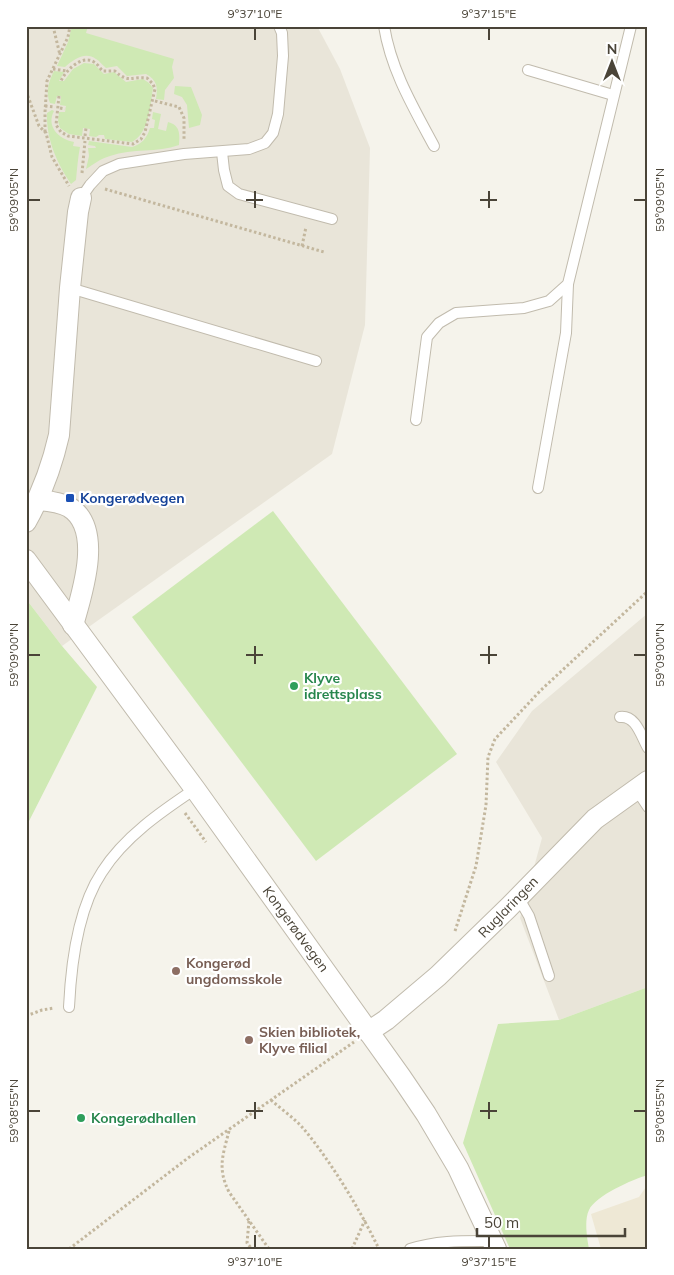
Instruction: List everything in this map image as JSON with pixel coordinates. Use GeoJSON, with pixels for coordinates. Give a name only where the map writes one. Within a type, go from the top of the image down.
{"type":"FeatureCollection","features":[{"type":"Feature","properties":{"kind":"street"},"geometry":{"type":"LineString","coordinates":[[26,522],[38,500],[54,456],[59,435],[70,288],[78,212],[86,191]]}},
{"type":"Feature","properties":{"kind":"street"},"geometry":{"type":"LineString","coordinates":[[38,500],[69,507],[78,515],[88,538],[87,566],[81,599],[73,625]]}},
{"type":"Feature","properties":{"kind":"street","name":"Kongerødvegen"},"geometry":{"type":"LineString","coordinates":[[26,560],[195,789],[361,1037],[435,1129],[458,1168],[494,1245]]}},
{"type":"Feature","properties":{"kind":"street","name":"Ruglaringen"},"geometry":{"type":"LineString","coordinates":[[361,1037],[386,1020],[438,976],[595,819],[642,785]]}},
{"type":"Feature","properties":{"kind":"lane"},"geometry":{"type":"LineString","coordinates":[[86,191],[103,171],[119,164],[184,154],[254,148],[264,143],[273,133],[278,114],[282,74],[282,40],[279,26]]}},
{"type":"Feature","properties":{"kind":"lane"},"geometry":{"type":"LineString","coordinates":[[384,26],[399,81],[434,146]]}},
{"type":"Feature","properties":{"kind":"lane"},"geometry":{"type":"LineString","coordinates":[[538,488],[566,333],[568,284],[631,26]]}},
{"type":"Feature","properties":{"kind":"lane"},"geometry":{"type":"LineString","coordinates":[[528,70],[613,95]]}},
{"type":"Feature","properties":{"kind":"lane"},"geometry":{"type":"LineString","coordinates":[[222,152],[228,186],[239,194],[332,219]]}},
{"type":"Feature","properties":{"kind":"lane"},"geometry":{"type":"LineString","coordinates":[[416,420],[427,337],[439,323],[456,313],[524,308],[549,301],[568,284]]}},
{"type":"Feature","properties":{"kind":"lane"},"geometry":{"type":"LineString","coordinates":[[70,288],[316,361]]}},
{"type":"Feature","properties":{"kind":"lane"},"geometry":{"type":"LineString","coordinates":[[620,717],[628,717],[633,721],[648,748]]}},
{"type":"Feature","properties":{"kind":"lane"},"geometry":{"type":"LineString","coordinates":[[642,785],[648,807]]}},
{"type":"Feature","properties":{"kind":"lane"},"geometry":{"type":"LineString","coordinates":[[69,1007],[71,977],[85,906],[95,884],[113,857],[137,832],[195,789]]}},
{"type":"Feature","properties":{"kind":"lane"},"geometry":{"type":"LineString","coordinates":[[518,898],[529,916],[548,976]]}},
{"type":"Feature","properties":{"kind":"lane"},"geometry":{"type":"LineString","coordinates":[[410,1249],[426,1243],[442,1241],[494,1245]]}},
{"type":"Feature","properties":{"kind":"path"},"geometry":{"type":"LineString","coordinates":[[53,26],[60,55]]}},
{"type":"Feature","properties":{"kind":"path"},"geometry":{"type":"LineString","coordinates":[[70,26],[60,55],[47,81],[45,106],[46,133],[52,157],[70,188],[324,252]]}},
{"type":"Feature","properties":{"kind":"path"},"geometry":{"type":"LineString","coordinates":[[59,96],[56,125],[59,130],[68,136],[131,144],[141,139],[145,132],[155,89],[149,79],[142,77],[128,80],[115,71],[103,71],[95,62],[90,60],[78,63],[68,71],[61,81]]}},
{"type":"Feature","properties":{"kind":"path"},"geometry":{"type":"LineString","coordinates":[[53,69],[68,71]]}},
{"type":"Feature","properties":{"kind":"path"},"geometry":{"type":"LineString","coordinates":[[26,92],[39,126],[46,133]]}},
{"type":"Feature","properties":{"kind":"path"},"geometry":{"type":"LineString","coordinates":[[155,100],[176,106],[182,112],[184,154]]}},
{"type":"Feature","properties":{"kind":"path"},"geometry":{"type":"LineString","coordinates":[[45,106],[55,108]]}},
{"type":"Feature","properties":{"kind":"path"},"geometry":{"type":"LineString","coordinates":[[60,108],[65,109]]}},
{"type":"Feature","properties":{"kind":"path"},"geometry":{"type":"LineString","coordinates":[[85,136],[86,128]]}},
{"type":"Feature","properties":{"kind":"path"},"geometry":{"type":"LineString","coordinates":[[452,939],[476,866],[486,805],[488,757],[496,739],[541,690],[648,591]]}},
{"type":"Feature","properties":{"kind":"path"},"geometry":{"type":"LineString","coordinates":[[177,801],[212,850]]}},
{"type":"Feature","properties":{"kind":"path"},"geometry":{"type":"LineString","coordinates":[[26,1016],[42,1010],[69,1007]]}},
{"type":"Feature","properties":{"kind":"path"},"geometry":{"type":"LineString","coordinates":[[347,1035],[361,1037]]}},
{"type":"Feature","properties":{"kind":"path"},"geometry":{"type":"LineString","coordinates":[[358,1051],[361,1037]]}},
{"type":"Feature","properties":{"kind":"path"},"geometry":{"type":"LineString","coordinates":[[69,1249],[188,1158],[361,1037]]}},
{"type":"Feature","properties":{"kind":"path"},"geometry":{"type":"LineString","coordinates":[[271,1100],[302,1127],[365,1220],[379,1249]]}},
{"type":"Feature","properties":{"kind":"path"},"geometry":{"type":"LineString","coordinates":[[229,1130],[221,1161],[221,1171],[229,1192],[269,1249]]}},
{"type":"Feature","properties":{"kind":"path"},"geometry":{"type":"LineString","coordinates":[[249,1220],[248,1243],[252,1249]]}},
{"type":"Feature","properties":{"kind":"path"},"geometry":{"type":"LineString","coordinates":[[352,1249],[365,1220]]}},
{"type":"Feature","properties":{"kind":"shaded area"},"geometry":{"type":"Polygon","coordinates":[[[26,26],[317,26],[340,69],[370,148],[365,325],[332,454],[62,646],[26,599],[26,26]]]}},
{"type":"Feature","properties":{"kind":"shaded area"},"geometry":{"type":"Polygon","coordinates":[[[648,613],[648,987],[559,1020],[520,918],[542,838],[496,762],[532,711],[648,613]]]}},
{"type":"Feature","properties":{"kind":"shaded area"},"geometry":{"type":"Polygon","coordinates":[[[648,1184],[648,1249],[601,1249],[591,1214],[639,1197],[648,1184]]]}},
{"type":"Feature","properties":{"kind":"green space"},"geometry":{"type":"Polygon","coordinates":[[[72,26],[88,26],[86,33],[174,59],[172,67],[174,78],[165,90],[164,100],[156,99],[156,84],[146,74],[127,76],[117,66],[106,68],[99,61],[88,56],[79,57],[65,67],[57,66],[68,42],[72,26]]]}},
{"type":"Feature","properties":{"kind":"green space"},"geometry":{"type":"Polygon","coordinates":[[[84,63],[94,64],[104,74],[114,72],[126,82],[143,79],[153,88],[150,111],[145,126],[138,138],[132,142],[105,139],[104,135],[89,136],[90,129],[83,128],[82,136],[69,134],[60,128],[58,121],[59,112],[65,112],[66,106],[60,105],[61,96],[57,96],[55,104],[50,103],[48,87],[54,71],[64,72],[59,81],[64,81],[73,69],[84,63]]]}},
{"type":"Feature","properties":{"kind":"green space"},"geometry":{"type":"Polygon","coordinates":[[[175,86],[191,87],[202,115],[200,125],[189,128],[187,105],[182,97],[174,94],[175,86]]]}},
{"type":"Feature","properties":{"kind":"green space"},"geometry":{"type":"Polygon","coordinates":[[[52,110],[54,111],[51,122],[55,131],[63,138],[74,142],[73,146],[80,147],[76,180],[71,184],[61,168],[50,141],[47,113],[52,110]]]}},
{"type":"Feature","properties":{"kind":"green space"},"geometry":{"type":"Polygon","coordinates":[[[153,112],[161,114],[158,129],[166,131],[168,122],[175,125],[179,134],[179,145],[119,154],[103,159],[86,169],[89,156],[88,148],[96,148],[95,146],[88,145],[89,141],[136,146],[144,140],[150,128],[154,128],[153,112]]]}},
{"type":"Feature","properties":{"kind":"green space","name":"Klyve idrettsplass"},"geometry":{"type":"Polygon","coordinates":[[[273,511],[457,754],[316,861],[132,617],[273,511]]]}},
{"type":"Feature","properties":{"kind":"green space"},"geometry":{"type":"Polygon","coordinates":[[[26,599],[97,687],[26,827],[26,599]]]}},
{"type":"Feature","properties":{"kind":"green space"},"geometry":{"type":"Polygon","coordinates":[[[648,987],[648,1175],[633,1180],[606,1194],[589,1210],[586,1229],[589,1249],[510,1249],[463,1143],[498,1024],[559,1020],[648,987]]]}},
{"type":"Feature","properties":{"kind":"place","name":"Kongerødvegen"},"geometry":{"type":"Point","coordinates":[70,498]}},
{"type":"Feature","properties":{"kind":"place","name":"Klyve idrettsplass"},"geometry":{"type":"Point","coordinates":[294,686]}},
{"type":"Feature","properties":{"kind":"place","name":"Kongerød ungdomsskole"},"geometry":{"type":"Point","coordinates":[176,971]}},
{"type":"Feature","properties":{"kind":"place","name":"Skien bibliotek, Klyve filial"},"geometry":{"type":"Point","coordinates":[249,1040]}},
{"type":"Feature","properties":{"kind":"place","name":"Kongerødhallen"},"geometry":{"type":"Point","coordinates":[81,1118]}}]}
